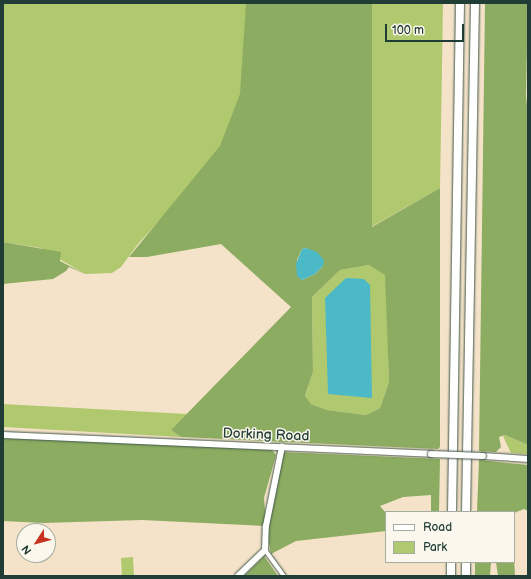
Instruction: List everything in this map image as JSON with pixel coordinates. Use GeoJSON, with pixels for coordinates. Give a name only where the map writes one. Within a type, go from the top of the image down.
{"type":"FeatureCollection","features":[{"type":"Feature","properties":{"kind":"highway"},"geometry":{"type":"LineString","coordinates":[[452,511],[460,3]]}},
{"type":"Feature","properties":{"kind":"highway"},"geometry":{"type":"LineString","coordinates":[[466,511],[475,3]]}},
{"type":"Feature","properties":{"kind":"highway"},"geometry":{"type":"LineString","coordinates":[[451,563],[451,576]]}},
{"type":"Feature","properties":{"kind":"highway"},"geometry":{"type":"LineString","coordinates":[[466,563],[466,576]]}},
{"type":"Feature","properties":{"kind":"main road","name":"Dorking Road"},"geometry":{"type":"LineString","coordinates":[[3,435],[528,459]]}},
{"type":"Feature","properties":{"kind":"main road"},"geometry":{"type":"LineString","coordinates":[[238,576],[265,550],[266,526],[282,447]]}},
{"type":"Feature","properties":{"kind":"street"},"geometry":{"type":"LineString","coordinates":[[265,550],[284,576]]}},
{"type":"Feature","properties":{"kind":"green space"},"geometry":{"type":"Polygon","coordinates":[[[3,3],[261,3],[260,110],[138,244],[121,267],[112,273],[85,274],[41,248],[3,242],[3,3]]]}},
{"type":"Feature","properties":{"kind":"green space"},"geometry":{"type":"Polygon","coordinates":[[[246,3],[372,3],[372,227],[440,188],[440,447],[438,449],[181,437],[171,430],[291,307],[221,244],[147,257],[129,257],[220,146],[240,94],[246,3]],[[306,248],[302,249],[297,260],[302,280],[315,274],[323,266],[306,248]],[[369,265],[340,270],[312,297],[313,372],[305,396],[311,404],[327,410],[366,415],[380,408],[389,382],[385,275],[369,265]]]}},
{"type":"Feature","properties":{"kind":"green space"},"geometry":{"type":"Polygon","coordinates":[[[372,3],[443,3],[440,188],[371,227],[372,3]]]}},
{"type":"Feature","properties":{"kind":"green space"},"geometry":{"type":"Polygon","coordinates":[[[485,3],[528,3],[526,96],[528,115],[528,445],[505,435],[499,437],[501,447],[496,452],[479,451],[485,3]]]}},
{"type":"Feature","properties":{"kind":"green space"},"geometry":{"type":"Polygon","coordinates":[[[3,242],[61,252],[60,261],[85,274],[69,267],[66,271],[53,279],[3,284],[3,242]]]}},
{"type":"Feature","properties":{"kind":"green space"},"geometry":{"type":"Polygon","coordinates":[[[369,265],[386,275],[389,382],[380,408],[366,415],[327,410],[311,404],[305,397],[313,372],[312,297],[340,270],[369,265]]]}},
{"type":"Feature","properties":{"kind":"green space"},"geometry":{"type":"Polygon","coordinates":[[[3,404],[187,414],[171,430],[181,437],[3,427],[3,404]]]}},
{"type":"Feature","properties":{"kind":"green space"},"geometry":{"type":"Polygon","coordinates":[[[505,435],[528,445],[528,454],[511,453],[503,436],[505,435]]]}},
{"type":"Feature","properties":{"kind":"green space"},"geometry":{"type":"Polygon","coordinates":[[[3,436],[272,450],[276,455],[264,498],[266,523],[280,452],[440,459],[439,511],[431,511],[431,495],[403,497],[380,506],[385,512],[385,531],[296,541],[271,554],[266,526],[142,520],[43,523],[3,521],[3,436]]]}},
{"type":"Feature","properties":{"kind":"green space"},"geometry":{"type":"Polygon","coordinates":[[[479,460],[528,465],[528,511],[524,509],[515,513],[515,511],[477,511],[479,460]]]}},
{"type":"Feature","properties":{"kind":"green space"},"geometry":{"type":"Polygon","coordinates":[[[264,556],[278,576],[244,576],[264,556]]]}},
{"type":"Feature","properties":{"kind":"green space"},"geometry":{"type":"Polygon","coordinates":[[[133,557],[134,576],[122,576],[121,558],[133,557]]]}},
{"type":"Feature","properties":{"kind":"green space"},"geometry":{"type":"Polygon","coordinates":[[[475,563],[491,563],[490,576],[475,576],[475,563]]]}},
{"type":"Feature","properties":{"kind":"green space"},"geometry":{"type":"Polygon","coordinates":[[[496,563],[514,563],[515,576],[498,576],[496,563]]]}},
{"type":"Feature","properties":{"kind":"water"},"geometry":{"type":"Polygon","coordinates":[[[306,248],[317,252],[324,260],[323,266],[315,274],[302,280],[297,276],[296,264],[302,249],[306,248]]]}},
{"type":"Feature","properties":{"kind":"water"},"geometry":{"type":"Polygon","coordinates":[[[346,278],[364,279],[370,285],[372,398],[328,394],[325,298],[346,278]]]}}]}
